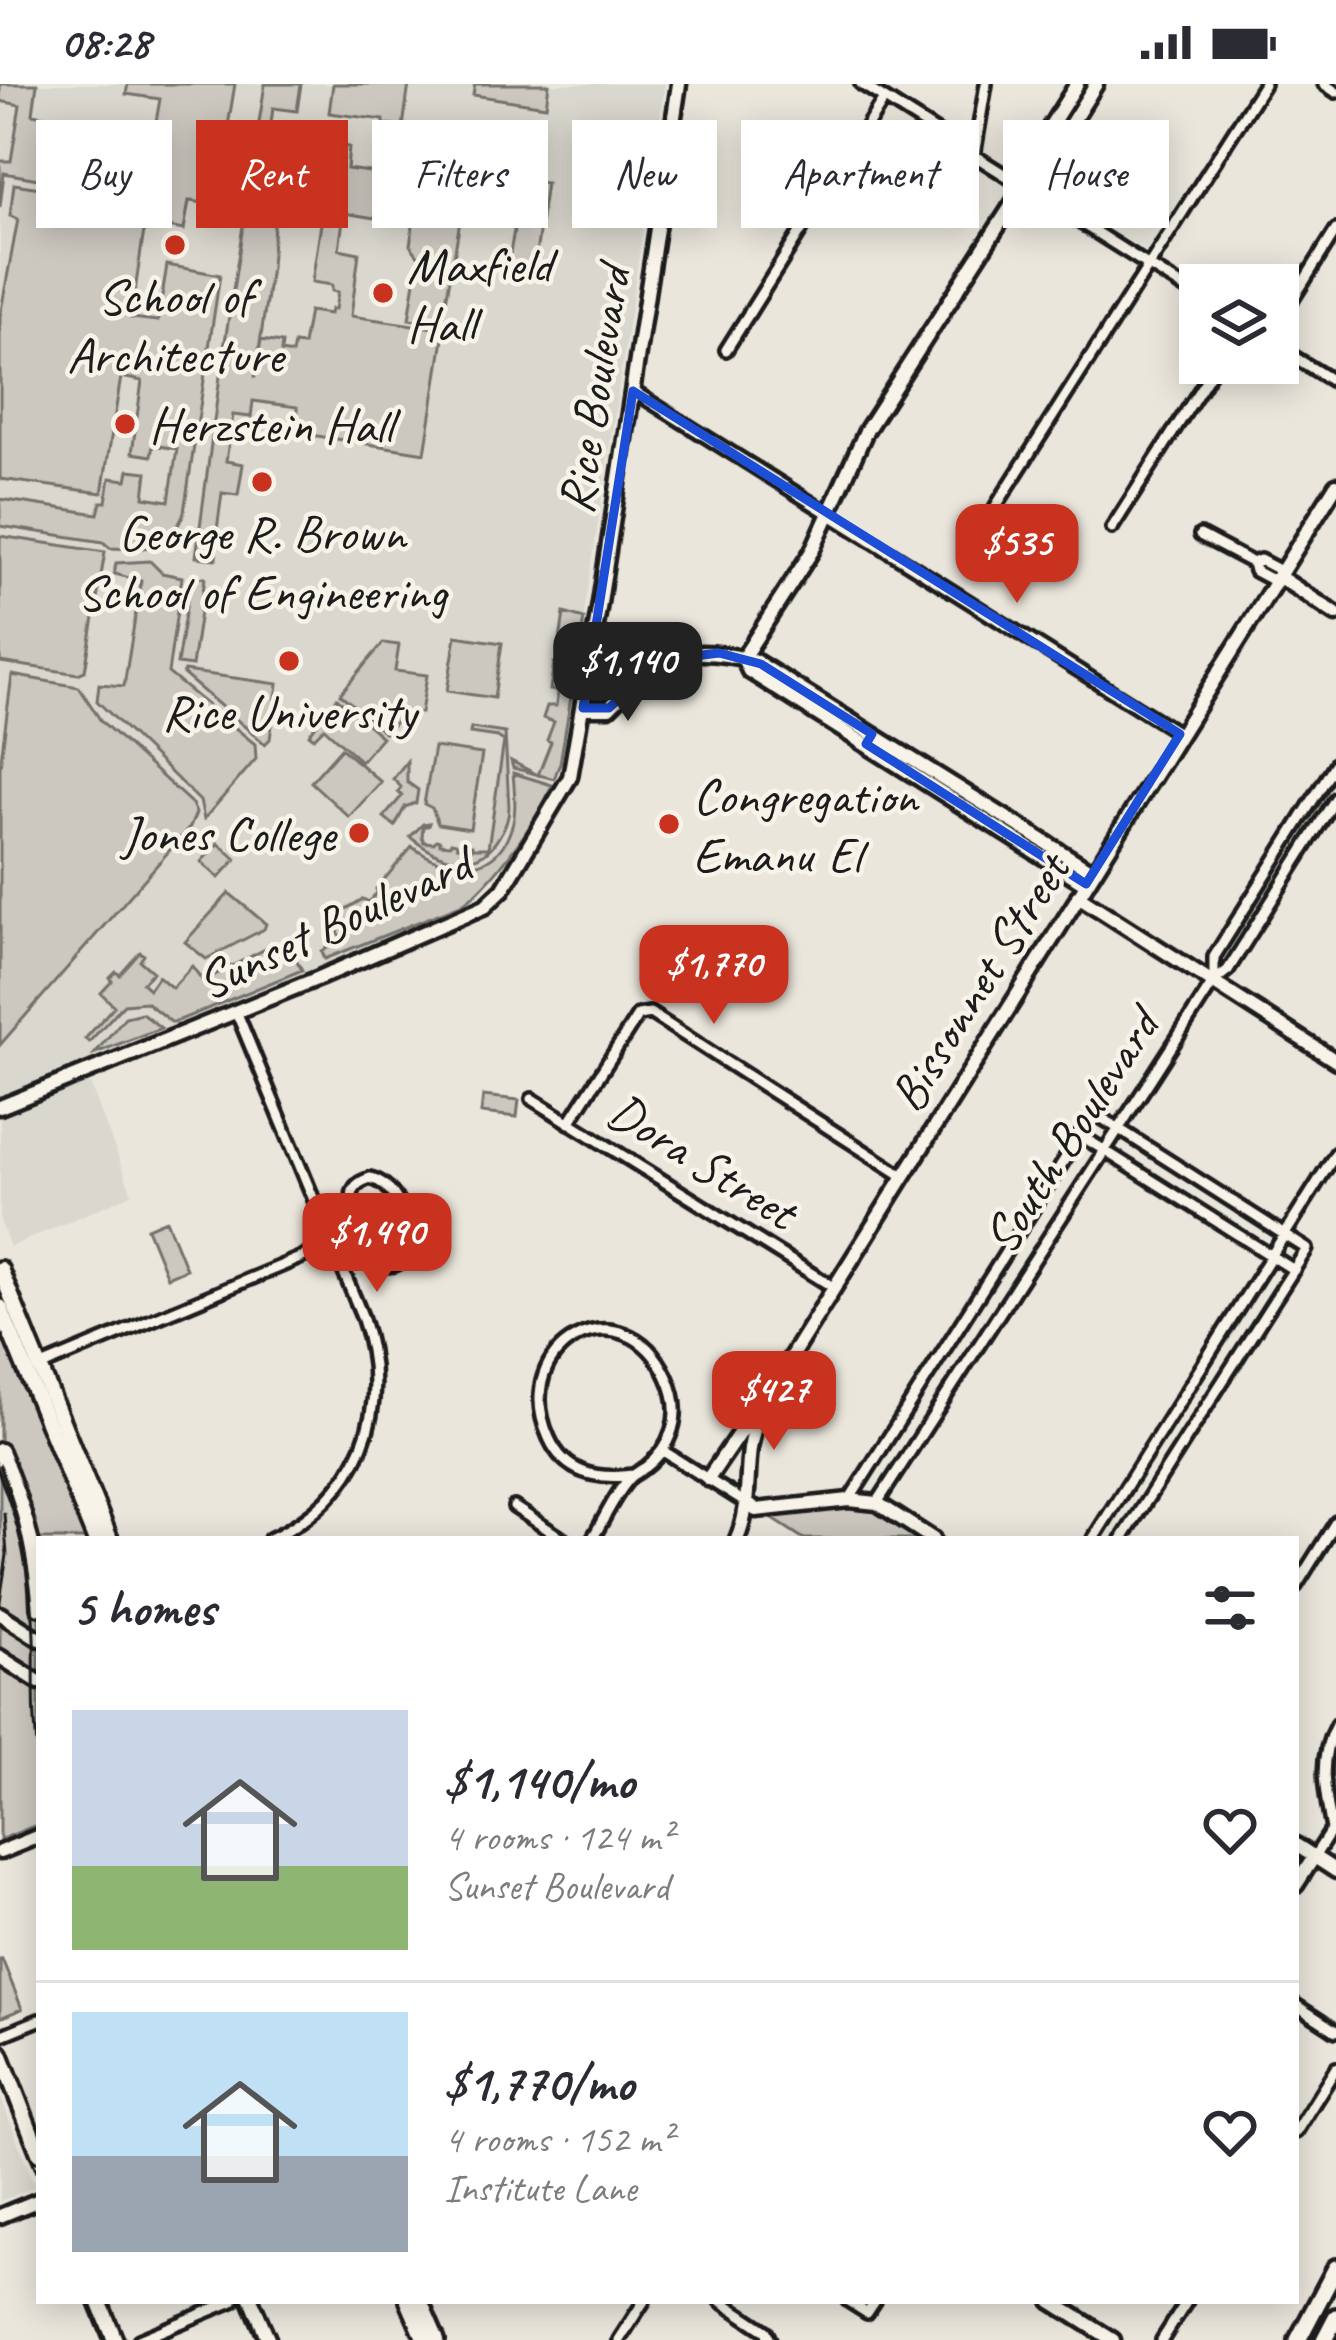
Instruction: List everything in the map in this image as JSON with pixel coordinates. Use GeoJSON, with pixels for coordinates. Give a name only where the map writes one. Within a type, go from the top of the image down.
{"type":"FeatureCollection","features":[{"type":"Feature","properties":{"kind":"highway"},"geometry":{"type":"LineString","coordinates":[[1298,2340],[1336,2268]]}},
{"type":"Feature","properties":{"kind":"highway"},"geometry":{"type":"LineString","coordinates":[[1324,2340],[1336,2317]]}},
{"type":"Feature","properties":{"kind":"main road","name":"Rice Boulevard"},"geometry":{"type":"LineString","coordinates":[[583,708],[680,84]]}},
{"type":"Feature","properties":{"kind":"main road"},"geometry":{"type":"LineString","coordinates":[[1054,120],[1077,84]]}},
{"type":"Feature","properties":{"kind":"main road"},"geometry":{"type":"LineString","coordinates":[[1074,120],[1096,84]]}},
{"type":"Feature","properties":{"kind":"main road"},"geometry":{"type":"LineString","coordinates":[[743,658],[812,551],[866,431],[1003,219]]}},
{"type":"Feature","properties":{"kind":"main road","name":"Bissonnet Street"},"geometry":{"type":"LineString","coordinates":[[738,1536],[744,1524],[750,1449],[769,1392],[1336,484]]}},
{"type":"Feature","properties":{"kind":"main road"},"geometry":{"type":"LineString","coordinates":[[1278,576],[1336,614]]}},
{"type":"Feature","properties":{"kind":"main road"},"geometry":{"type":"LineString","coordinates":[[583,708],[609,708],[639,676],[678,654],[719,653],[755,661],[1086,884],[1214,982],[1336,1061]]}},
{"type":"Feature","properties":{"kind":"main road","name":"Sunset Boulevard"},"geometry":{"type":"LineString","coordinates":[[0,1107],[484,906],[503,890],[570,777],[583,708]]}},
{"type":"Feature","properties":{"kind":"main road"},"geometry":{"type":"LineString","coordinates":[[0,1269],[94,1536]]}},
{"type":"Feature","properties":{"kind":"main road"},"geometry":{"type":"LineString","coordinates":[[0,1307],[109,1536]]}},
{"type":"Feature","properties":{"kind":"main road"},"geometry":{"type":"LineString","coordinates":[[708,1479],[769,1392]]}},
{"type":"Feature","properties":{"kind":"main road"},"geometry":{"type":"LineString","coordinates":[[0,1450],[36,1562]]}},
{"type":"Feature","properties":{"kind":"main road"},"geometry":{"type":"LineString","coordinates":[[746,1503],[756,1510],[849,1500],[877,1502],[928,1536]]}},
{"type":"Feature","properties":{"kind":"main road"},"geometry":{"type":"LineString","coordinates":[[0,1614],[36,1637]]}},
{"type":"Feature","properties":{"kind":"main road"},"geometry":{"type":"LineString","coordinates":[[0,1657],[36,1680]]}},
{"type":"Feature","properties":{"kind":"main road"},"geometry":{"type":"LineString","coordinates":[[0,1852],[36,1837]]}},
{"type":"Feature","properties":{"kind":"main road"},"geometry":{"type":"LineString","coordinates":[[1299,1847],[1336,1870]]}},
{"type":"Feature","properties":{"kind":"main road"},"geometry":{"type":"LineString","coordinates":[[1299,1880],[1314,1857]]}},
{"type":"Feature","properties":{"kind":"main road"},"geometry":{"type":"LineString","coordinates":[[0,2054],[36,2145]]}},
{"type":"Feature","properties":{"kind":"main road"},"geometry":{"type":"LineString","coordinates":[[0,2216],[36,2201]]}},
{"type":"Feature","properties":{"kind":"main road"},"geometry":{"type":"LineString","coordinates":[[100,2304],[116,2340]]}},
{"type":"Feature","properties":{"kind":"main road"},"geometry":{"type":"LineString","coordinates":[[252,2304],[268,2340]]}},
{"type":"Feature","properties":{"kind":"main road"},"geometry":{"type":"LineString","coordinates":[[408,2304],[425,2340]]}},
{"type":"Feature","properties":{"kind":"main road"},"geometry":{"type":"LineString","coordinates":[[422,2304],[437,2340]]}},
{"type":"Feature","properties":{"kind":"main road"},"geometry":{"type":"LineString","coordinates":[[1055,2304],[1106,2338]]}},
{"type":"Feature","properties":{"kind":"street"},"geometry":{"type":"LineString","coordinates":[[861,84],[917,120]]}},
{"type":"Feature","properties":{"kind":"street"},"geometry":{"type":"LineString","coordinates":[[979,126],[986,84]]}},
{"type":"Feature","properties":{"kind":"street"},"geometry":{"type":"LineString","coordinates":[[996,506],[1264,84]]}},
{"type":"Feature","properties":{"kind":"street"},"geometry":{"type":"LineString","coordinates":[[1324,84],[1336,92]]}},
{"type":"Feature","properties":{"kind":"street"},"geometry":{"type":"LineString","coordinates":[[726,350],[884,99]]}},
{"type":"Feature","properties":{"kind":"street"},"geometry":{"type":"LineString","coordinates":[[1090,228],[1179,285]]}},
{"type":"Feature","properties":{"kind":"street"},"geometry":{"type":"LineString","coordinates":[[1299,289],[1336,230]]}},
{"type":"Feature","properties":{"kind":"street"},"geometry":{"type":"LineString","coordinates":[[1299,360],[1336,383]]}},
{"type":"Feature","properties":{"kind":"street"},"geometry":{"type":"LineString","coordinates":[[1112,529],[1204,384]]}},
{"type":"Feature","properties":{"kind":"street"},"geometry":{"type":"LineString","coordinates":[[633,391],[1180,734]]}},
{"type":"Feature","properties":{"kind":"street"},"geometry":{"type":"LineString","coordinates":[[1200,535],[1253,563],[1256,571],[1270,579],[1278,576]]}},
{"type":"Feature","properties":{"kind":"street","name":"South Boulevard"},"geometry":{"type":"LineString","coordinates":[[1214,982],[1214,956],[1336,763]]}},
{"type":"Feature","properties":{"kind":"street","name":"South Boulevard"},"geometry":{"type":"LineString","coordinates":[[877,1502],[1336,798]]}},
{"type":"Feature","properties":{"kind":"street"},"geometry":{"type":"LineString","coordinates":[[236,1011],[370,1338],[376,1378],[374,1406],[362,1446],[341,1483],[304,1520],[275,1536]]}},
{"type":"Feature","properties":{"kind":"street"},"geometry":{"type":"LineString","coordinates":[[569,1124],[638,1015],[645,1012],[902,1176]]}},
{"type":"Feature","properties":{"kind":"street","name":"Dora Street"},"geometry":{"type":"LineString","coordinates":[[532,1099],[833,1287]]}},
{"type":"Feature","properties":{"kind":"street","name":"South Boulevard"},"geometry":{"type":"LineString","coordinates":[[849,1500],[1094,1114],[1118,1129]]}},
{"type":"Feature","properties":{"kind":"street"},"geometry":{"type":"LineString","coordinates":[[1118,1129],[1306,1249],[1124,1536]]}},
{"type":"Feature","properties":{"kind":"street"},"geometry":{"type":"LineString","coordinates":[[1080,1135],[1294,1270]]}},
{"type":"Feature","properties":{"kind":"street"},"geometry":{"type":"LineString","coordinates":[[1095,1536],[1336,1153]]}},
{"type":"Feature","properties":{"kind":"street"},"geometry":{"type":"LineString","coordinates":[[370,1178],[381,1180],[404,1212],[405,1259],[397,1265],[377,1263],[359,1222],[354,1190],[370,1178]]}},
{"type":"Feature","properties":{"kind":"street"},"geometry":{"type":"LineString","coordinates":[[32,1370],[331,1245],[344,1228],[359,1222]]}},
{"type":"Feature","properties":{"kind":"street"},"geometry":{"type":"LineString","coordinates":[[331,1245],[343,1250],[366,1242]]}},
{"type":"Feature","properties":{"kind":"street","name":"South Boulevard"},"geometry":{"type":"LineString","coordinates":[[970,1309],[992,1323]]}},
{"type":"Feature","properties":{"kind":"street"},"geometry":{"type":"LineString","coordinates":[[606,1330],[628,1334],[656,1355],[673,1392],[675,1419],[663,1451],[633,1474],[603,1478],[583,1473],[551,1444],[540,1401],[544,1372],[556,1351],[583,1334],[606,1330]]}},
{"type":"Feature","properties":{"kind":"street"},"geometry":{"type":"LineString","coordinates":[[1164,1427],[1185,1440]]}},
{"type":"Feature","properties":{"kind":"street"},"geometry":{"type":"LineString","coordinates":[[663,1451],[746,1503]]}},
{"type":"Feature","properties":{"kind":"street"},"geometry":{"type":"LineString","coordinates":[[594,1536],[633,1474]]}},
{"type":"Feature","properties":{"kind":"street"},"geometry":{"type":"LineString","coordinates":[[514,1507],[558,1536]]}},
{"type":"Feature","properties":{"kind":"street"},"geometry":{"type":"LineString","coordinates":[[1299,1581],[1336,1522]]}},
{"type":"Feature","properties":{"kind":"street"},"geometry":{"type":"LineString","coordinates":[[1314,1857],[1334,1828],[1322,1771],[1325,1748],[1336,1724]]}},
{"type":"Feature","properties":{"kind":"street"},"geometry":{"type":"LineString","coordinates":[[1299,2007],[1336,2031]]}},
{"type":"Feature","properties":{"kind":"street"},"geometry":{"type":"LineString","coordinates":[[0,2036],[36,2021]]}},
{"type":"Feature","properties":{"kind":"street"},"geometry":{"type":"LineString","coordinates":[[1299,2127],[1336,2068]]}},
{"type":"Feature","properties":{"kind":"street"},"geometry":{"type":"LineString","coordinates":[[139,2340],[226,2304]]}},
{"type":"Feature","properties":{"kind":"street"},"geometry":{"type":"LineString","coordinates":[[620,2340],[642,2304]]}},
{"type":"Feature","properties":{"kind":"street"},"geometry":{"type":"LineString","coordinates":[[726,2304],[766,2331],[770,2340]]}},
{"type":"Feature","properties":{"kind":"street"},"geometry":{"type":"LineString","coordinates":[[1162,2340],[1185,2304]]}},
{"type":"Feature","properties":{"kind":"highlighted area"},"geometry":{"type":"Polygon","coordinates":[[[633,391],[1180,734],[1086,884],[866,744],[872,734],[761,664],[719,653],[662,660],[609,708],[583,708],[633,391]]]}},
{"type":"Feature","properties":{"kind":"shaded area","name":"Rice University"},"geometry":{"type":"Polygon","coordinates":[[[0,84],[665,84],[660,120],[572,120],[572,228],[643,228],[571,701],[560,763],[545,803],[473,903],[83,1066],[132,1194],[10,1247],[0,1221],[0,84]]]}},
{"type":"Feature","properties":{"kind":"shaded area"},"geometry":{"type":"Polygon","coordinates":[[[0,84],[37,84],[33,114],[48,117],[36,120],[36,179],[4,173],[0,207],[0,161],[11,161],[20,105],[0,101],[0,84]]]}},
{"type":"Feature","properties":{"kind":"shaded area"},"geometry":{"type":"Polygon","coordinates":[[[128,84],[235,84],[229,120],[196,120],[196,202],[189,201],[184,230],[172,228],[172,120],[156,120],[160,99],[126,94],[128,84]]]}},
{"type":"Feature","properties":{"kind":"shaded area"},"geometry":{"type":"Polygon","coordinates":[[[265,84],[301,84],[297,111],[273,108],[271,120],[259,120],[265,84]]]}},
{"type":"Feature","properties":{"kind":"shaded area"},"geometry":{"type":"Polygon","coordinates":[[[333,84],[409,84],[404,120],[329,113],[333,84]]]}},
{"type":"Feature","properties":{"kind":"shaded area"},"geometry":{"type":"Polygon","coordinates":[[[475,84],[549,84],[546,106],[473,95],[475,84]]]}},
{"type":"Feature","properties":{"kind":"shaded area"},"geometry":{"type":"Polygon","coordinates":[[[348,169],[372,172],[372,218],[348,214],[348,169]]]}},
{"type":"Feature","properties":{"kind":"shaded area"},"geometry":{"type":"Polygon","coordinates":[[[14,184],[36,187],[36,228],[144,228],[131,318],[158,321],[167,265],[220,275],[184,512],[172,535],[156,545],[110,548],[103,542],[0,526],[0,499],[98,514],[101,502],[106,502],[110,478],[127,480],[129,470],[147,472],[144,497],[169,501],[177,449],[153,445],[151,456],[132,453],[142,381],[121,377],[102,493],[0,479],[0,316],[18,219],[10,216],[14,184]]]}},
{"type":"Feature","properties":{"kind":"shaded area"},"geometry":{"type":"Polygon","coordinates":[[[243,228],[274,228],[255,378],[261,340],[282,343],[281,352],[292,354],[294,344],[303,345],[309,311],[330,314],[335,309],[338,292],[332,291],[332,285],[312,282],[320,228],[342,228],[339,249],[359,253],[351,316],[444,333],[425,453],[298,433],[297,407],[253,401],[251,417],[233,415],[226,461],[243,464],[238,495],[222,493],[216,559],[196,557],[243,228]]]}},
{"type":"Feature","properties":{"kind":"shaded area"},"geometry":{"type":"Polygon","coordinates":[[[413,228],[459,228],[453,263],[419,257],[410,245],[413,228]]]}},
{"type":"Feature","properties":{"kind":"shaded area"},"geometry":{"type":"Polygon","coordinates":[[[514,228],[540,228],[533,276],[507,271],[514,228]]]}},
{"type":"Feature","properties":{"kind":"shaded area"},"geometry":{"type":"Polygon","coordinates":[[[418,262],[452,267],[442,324],[409,319],[418,262]]]}},
{"type":"Feature","properties":{"kind":"shaded area"},"geometry":{"type":"Polygon","coordinates":[[[0,536],[105,552],[85,671],[78,674],[0,662],[0,536]]]}},
{"type":"Feature","properties":{"kind":"shaded area"},"geometry":{"type":"Polygon","coordinates":[[[150,561],[162,573],[182,577],[168,673],[255,744],[256,759],[204,819],[200,801],[97,701],[99,684],[124,686],[141,581],[114,574],[116,563],[150,561]]]}},
{"type":"Feature","properties":{"kind":"shaded area"},"geometry":{"type":"Polygon","coordinates":[[[191,576],[205,578],[192,666],[177,664],[191,576]]]}},
{"type":"Feature","properties":{"kind":"shaded area"},"geometry":{"type":"Polygon","coordinates":[[[564,613],[584,619],[560,763],[554,779],[538,775],[554,722],[543,718],[547,706],[556,706],[558,691],[550,690],[554,663],[564,663],[566,650],[559,648],[564,613]]]}},
{"type":"Feature","properties":{"kind":"shaded area"},"geometry":{"type":"Polygon","coordinates":[[[456,636],[502,643],[494,698],[447,691],[456,636]]]}},
{"type":"Feature","properties":{"kind":"shaded area"},"geometry":{"type":"Polygon","coordinates":[[[383,643],[399,645],[395,671],[427,675],[421,713],[405,715],[385,733],[340,694],[383,643]]]}},
{"type":"Feature","properties":{"kind":"shaded area"},"geometry":{"type":"Polygon","coordinates":[[[184,671],[278,684],[270,739],[265,744],[184,671]]]}},
{"type":"Feature","properties":{"kind":"shaded area"},"geometry":{"type":"Polygon","coordinates":[[[12,675],[79,687],[101,721],[192,804],[196,813],[190,827],[0,1045],[0,767],[12,675]]]}},
{"type":"Feature","properties":{"kind":"shaded area"},"geometry":{"type":"Polygon","coordinates":[[[337,698],[382,737],[361,761],[324,728],[314,738],[309,734],[337,698]]]}},
{"type":"Feature","properties":{"kind":"shaded area"},"geometry":{"type":"Polygon","coordinates":[[[471,728],[505,733],[509,811],[491,848],[470,860],[458,860],[410,837],[423,824],[429,823],[423,826],[424,842],[488,848],[504,741],[470,733],[471,728]]]}},
{"type":"Feature","properties":{"kind":"shaded area"},"geometry":{"type":"Polygon","coordinates":[[[434,747],[482,754],[470,829],[438,824],[432,808],[424,804],[434,747]]]}},
{"type":"Feature","properties":{"kind":"shaded area"},"geometry":{"type":"Polygon","coordinates":[[[341,748],[381,782],[349,817],[311,782],[341,748]]]}},
{"type":"Feature","properties":{"kind":"shaded area"},"geometry":{"type":"Polygon","coordinates":[[[407,761],[407,782],[418,790],[416,803],[405,807],[395,826],[384,817],[402,796],[393,779],[407,761]]]}},
{"type":"Feature","properties":{"kind":"shaded area"},"geometry":{"type":"Polygon","coordinates":[[[513,773],[552,785],[525,833],[473,896],[325,959],[322,951],[342,940],[334,923],[336,915],[363,899],[369,902],[412,847],[457,865],[472,865],[497,853],[514,816],[513,773]]]}},
{"type":"Feature","properties":{"kind":"shaded area"},"geometry":{"type":"Polygon","coordinates":[[[218,843],[236,859],[219,878],[201,862],[218,843]]]}},
{"type":"Feature","properties":{"kind":"shaded area"},"geometry":{"type":"Polygon","coordinates":[[[229,893],[266,924],[206,959],[185,942],[229,893]]]}},
{"type":"Feature","properties":{"kind":"shaded area"},"geometry":{"type":"Polygon","coordinates":[[[273,945],[276,951],[291,950],[302,970],[175,1022],[146,1002],[124,1004],[89,1042],[85,1039],[114,1006],[101,993],[110,978],[116,972],[120,975],[140,952],[144,955],[140,961],[153,972],[142,983],[149,989],[158,976],[172,988],[192,966],[203,981],[273,945]]]}},
{"type":"Feature","properties":{"kind":"shaded area"},"geometry":{"type":"Polygon","coordinates":[[[142,1013],[161,1028],[95,1053],[125,1017],[142,1013]]]}},
{"type":"Feature","properties":{"kind":"shaded area"},"geometry":{"type":"Polygon","coordinates":[[[483,1096],[519,1100],[517,1117],[481,1113],[483,1096]]]}},
{"type":"Feature","properties":{"kind":"shaded area"},"geometry":{"type":"Polygon","coordinates":[[[166,1220],[186,1269],[167,1277],[147,1228],[166,1220]]]}},
{"type":"Feature","properties":{"kind":"shaded area"},"geometry":{"type":"Polygon","coordinates":[[[0,1332],[85,1536],[36,1536],[36,1825],[0,1840],[0,1332]]]}},
{"type":"Feature","properties":{"kind":"shaded area"},"geometry":{"type":"Polygon","coordinates":[[[864,1506],[914,1536],[799,1536],[773,1519],[864,1506]]]}},
{"type":"Feature","properties":{"kind":"shaded area"},"geometry":{"type":"Polygon","coordinates":[[[0,1960],[22,2009],[0,2018],[0,1960]]]}},
{"type":"Feature","properties":{"kind":"shaded area"},"geometry":{"type":"Polygon","coordinates":[[[0,2095],[35,2187],[0,2201],[0,2095]]]}},
{"type":"Feature","properties":{"kind":"tram line"},"geometry":{"type":"LineString","coordinates":[[0,1465],[28,1571],[36,1724]]}},
{"type":"Feature","properties":{"kind":"tram line"},"geometry":{"type":"LineString","coordinates":[[0,1601],[7,1555],[4,1513]]}},
{"type":"Feature","properties":{"kind":"tram line"},"geometry":{"type":"LineString","coordinates":[[0,2081],[36,2170]]}},
{"type":"Feature","properties":{"kind":"tram line"},"geometry":{"type":"LineString","coordinates":[[88,2304],[103,2340]]}},
{"type":"Feature","properties":{"kind":"tram line"},"geometry":{"type":"LineString","coordinates":[[245,2304],[260,2340]]}},
{"type":"Feature","properties":{"kind":"place","name":"School of Architecture"},"geometry":{"type":"Point","coordinates":[175,245]}},
{"type":"Feature","properties":{"kind":"place","name":"Maxfield Hall"},"geometry":{"type":"Point","coordinates":[383,293]}},
{"type":"Feature","properties":{"kind":"place","name":"Herzstein Hall"},"geometry":{"type":"Point","coordinates":[125,424]}},
{"type":"Feature","properties":{"kind":"place","name":"George R. Brown School of Engineering"},"geometry":{"type":"Point","coordinates":[262,482]}},
{"type":"Feature","properties":{"kind":"place","name":"Rice University"},"geometry":{"type":"Point","coordinates":[289,661]}},
{"type":"Feature","properties":{"kind":"place","name":"Congregation Emanu El"},"geometry":{"type":"Point","coordinates":[669,824]}},
{"type":"Feature","properties":{"kind":"place","name":"Jones College"},"geometry":{"type":"Point","coordinates":[359,833]}}]}
